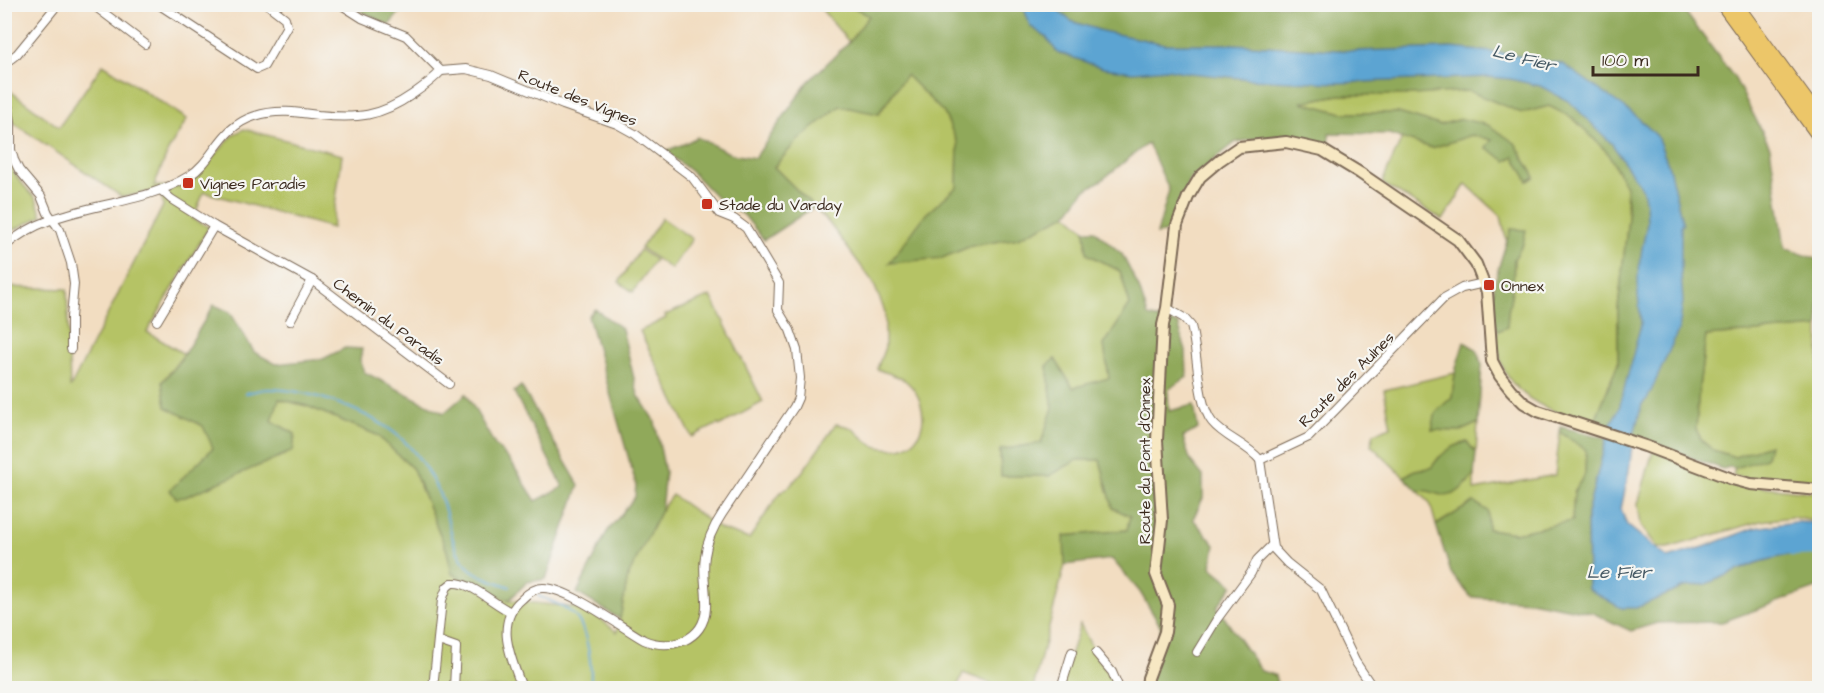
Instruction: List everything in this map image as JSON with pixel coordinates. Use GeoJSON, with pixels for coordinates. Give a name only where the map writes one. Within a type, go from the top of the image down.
{"type":"FeatureCollection","features":[{"type":"Feature","properties":{"kind":"highway"},"geometry":{"type":"LineString","coordinates":[[1723,4],[1820,137]]}},
{"type":"Feature","properties":{"kind":"highway"},"geometry":{"type":"LineString","coordinates":[[1735,4],[1820,120]]}},
{"type":"Feature","properties":{"kind":"street"},"geometry":{"type":"LineString","coordinates":[[4,64],[17,54],[58,4]]}},
{"type":"Feature","properties":{"kind":"street"},"geometry":{"type":"LineString","coordinates":[[92,4],[145,44]]}},
{"type":"Feature","properties":{"kind":"street"},"geometry":{"type":"LineString","coordinates":[[158,4],[257,69],[264,66],[287,26],[285,18],[267,4]]}},
{"type":"Feature","properties":{"kind":"street"},"geometry":{"type":"LineString","coordinates":[[4,247],[26,231],[52,220],[161,190],[191,175],[220,139],[253,116],[286,111],[342,117],[371,114],[399,103],[435,78],[441,71],[406,36],[370,22],[340,4]]}},
{"type":"Feature","properties":{"kind":"street","name":"Route des Vignes"},"geometry":{"type":"LineString","coordinates":[[441,71],[466,69],[491,75],[616,124],[635,134],[683,168],[702,187],[719,213],[734,219],[746,228],[779,283],[778,310],[790,330],[799,362],[799,389],[794,407],[712,531],[705,556],[706,610],[700,625],[686,640],[671,645],[654,644],[576,599],[547,588],[527,594],[511,612]]}},
{"type":"Feature","properties":{"kind":"street"},"geometry":{"type":"LineString","coordinates":[[4,83],[11,121],[11,150],[14,160],[19,170],[41,195],[52,220],[60,230],[73,273],[71,349]]}},
{"type":"Feature","properties":{"kind":"street","name":"Route du Pont d'Onnex"},"geometry":{"type":"LineString","coordinates":[[1147,688],[1148,678],[1165,632],[1168,606],[1156,574],[1162,520],[1157,440],[1163,325],[1177,225],[1188,197],[1200,177],[1239,147],[1286,142],[1322,150],[1370,179],[1458,240],[1472,257],[1484,283],[1489,303],[1492,361],[1511,390],[1538,411],[1645,446],[1732,479],[1751,484],[1820,490]]}},
{"type":"Feature","properties":{"kind":"street","name":"Chemin du Paradis"},"geometry":{"type":"LineString","coordinates":[[161,190],[171,199],[214,226],[312,280],[450,384]]}},
{"type":"Feature","properties":{"kind":"street"},"geometry":{"type":"LineString","coordinates":[[157,321],[214,226]]}},
{"type":"Feature","properties":{"kind":"street","name":"Chemin du Paradis"},"geometry":{"type":"LineString","coordinates":[[290,321],[312,280]]}},
{"type":"Feature","properties":{"kind":"street","name":"Route des Aulnes"},"geometry":{"type":"LineString","coordinates":[[1260,460],[1309,437],[1444,298],[1462,288],[1484,283]]}},
{"type":"Feature","properties":{"kind":"street"},"geometry":{"type":"LineString","coordinates":[[1167,308],[1184,318],[1191,326],[1204,402],[1209,417],[1219,429],[1250,450],[1260,460],[1272,545],[1287,563],[1321,590],[1356,661],[1373,688]]}},
{"type":"Feature","properties":{"kind":"street"},"geometry":{"type":"LineString","coordinates":[[1197,652],[1217,619],[1251,573],[1257,560],[1272,545]]}},
{"type":"Feature","properties":{"kind":"street"},"geometry":{"type":"LineString","coordinates":[[433,688],[442,600],[447,587],[452,583],[464,584],[511,612],[505,632],[522,688]]}},
{"type":"Feature","properties":{"kind":"street"},"geometry":{"type":"LineString","coordinates":[[439,641],[456,647],[454,688]]}},
{"type":"Feature","properties":{"kind":"street"},"geometry":{"type":"LineString","coordinates":[[1061,688],[1072,652]]}},
{"type":"Feature","properties":{"kind":"street"},"geometry":{"type":"LineString","coordinates":[[1096,652],[1112,672],[1119,688]]}},
{"type":"Feature","properties":{"kind":"green space"},"geometry":{"type":"Polygon","coordinates":[[[353,4],[406,5],[389,25],[353,7],[353,4]]]}},
{"type":"Feature","properties":{"kind":"green space"},"geometry":{"type":"Polygon","coordinates":[[[818,5],[850,5],[870,16],[849,42],[818,5]]]}},
{"type":"Feature","properties":{"kind":"green space"},"geometry":{"type":"Polygon","coordinates":[[[850,5],[1680,5],[1735,79],[1770,147],[1785,248],[1819,260],[1819,327],[1706,336],[1696,429],[1702,441],[1713,450],[1735,457],[1769,445],[1766,458],[1735,468],[1723,469],[1594,423],[1618,363],[1618,309],[1628,219],[1626,186],[1608,153],[1573,118],[1549,106],[1522,113],[1469,91],[1414,95],[1339,95],[1302,102],[1342,113],[1398,113],[1439,125],[1462,119],[1488,125],[1515,143],[1535,177],[1528,181],[1514,156],[1506,161],[1486,147],[1492,140],[1472,135],[1432,148],[1389,134],[1329,133],[1330,150],[1307,141],[1278,136],[1236,142],[1189,180],[1167,232],[1157,234],[1169,190],[1148,143],[1102,180],[1084,191],[1067,214],[1018,238],[971,246],[942,258],[889,263],[926,214],[957,187],[958,144],[944,113],[906,75],[878,114],[840,106],[797,141],[774,167],[814,207],[764,240],[744,215],[724,205],[693,173],[665,151],[697,137],[731,154],[755,158],[807,83],[849,42],[869,16],[850,5]]]}},
{"type":"Feature","properties":{"kind":"green space"},"geometry":{"type":"Polygon","coordinates":[[[103,64],[187,119],[168,151],[154,186],[187,187],[234,134],[244,129],[342,155],[332,228],[204,192],[193,219],[209,227],[147,332],[184,354],[162,382],[203,426],[214,448],[171,490],[185,497],[293,451],[295,434],[272,421],[278,399],[307,406],[377,435],[413,469],[447,551],[453,574],[509,600],[587,609],[617,632],[628,576],[661,510],[672,495],[720,529],[749,539],[780,493],[790,486],[803,471],[836,424],[851,428],[870,443],[884,448],[899,448],[910,444],[917,436],[922,426],[923,415],[921,403],[915,392],[904,380],[877,369],[885,347],[885,312],[873,282],[829,223],[774,167],[797,141],[840,106],[879,114],[906,74],[944,113],[958,144],[957,187],[926,214],[942,258],[971,246],[1018,238],[1067,214],[1085,230],[1087,254],[1120,271],[1130,305],[1104,345],[1109,378],[1073,388],[1055,359],[1047,366],[1053,408],[1041,443],[1000,450],[1001,476],[1049,476],[1077,460],[1100,460],[1113,508],[1130,516],[1127,530],[1065,536],[1065,565],[1033,688],[994,688],[995,685],[963,673],[957,688],[5,688],[4,269],[8,287],[67,289],[70,388],[163,206],[161,190],[122,197],[11,121],[6,88],[59,127],[103,64]]]}},
{"type":"Feature","properties":{"kind":"green space"},"geometry":{"type":"Polygon","coordinates":[[[1469,91],[1522,113],[1549,106],[1573,118],[1608,153],[1626,187],[1628,219],[1618,309],[1618,363],[1594,423],[1564,415],[1535,402],[1511,382],[1504,369],[1497,337],[1498,331],[1507,326],[1514,259],[1523,244],[1511,229],[1507,243],[1501,216],[1466,184],[1443,220],[1382,183],[1402,138],[1432,148],[1472,135],[1493,140],[1486,148],[1514,156],[1528,181],[1535,177],[1515,143],[1462,119],[1439,125],[1398,113],[1342,113],[1301,102],[1339,95],[1469,91]]]}},
{"type":"Feature","properties":{"kind":"green space"},"geometry":{"type":"Polygon","coordinates":[[[5,135],[7,161],[19,180],[36,199],[42,216],[5,234],[5,135]]]}},
{"type":"Feature","properties":{"kind":"green space"},"geometry":{"type":"Polygon","coordinates":[[[662,218],[692,239],[671,269],[641,248],[662,218]]]}},
{"type":"Feature","properties":{"kind":"green space"},"geometry":{"type":"Polygon","coordinates":[[[1511,229],[1526,230],[1523,244],[1514,259],[1507,327],[1498,331],[1492,307],[1493,294],[1495,280],[1511,229]]]}},
{"type":"Feature","properties":{"kind":"green space"},"geometry":{"type":"Polygon","coordinates":[[[1085,230],[1094,230],[1122,254],[1139,288],[1148,316],[1178,324],[1186,351],[1187,377],[1168,390],[1169,411],[1194,405],[1198,429],[1183,437],[1190,460],[1203,476],[1203,498],[1193,519],[1215,545],[1211,567],[1233,585],[1217,607],[1261,671],[1275,675],[1278,688],[1147,688],[1161,627],[1140,592],[1112,559],[1065,565],[1064,536],[1127,530],[1130,516],[1113,508],[1100,460],[1077,460],[1049,476],[1001,476],[1000,450],[1041,443],[1053,408],[1047,366],[1055,359],[1073,388],[1109,378],[1104,345],[1130,305],[1120,271],[1087,254],[1085,230]]]}},
{"type":"Feature","properties":{"kind":"green space"},"geometry":{"type":"Polygon","coordinates":[[[640,250],[655,260],[633,292],[619,282],[640,250]]]}},
{"type":"Feature","properties":{"kind":"green space"},"geometry":{"type":"Polygon","coordinates":[[[711,296],[763,402],[719,426],[718,424],[692,437],[640,331],[666,318],[665,315],[711,296]]]}},
{"type":"Feature","properties":{"kind":"green space"},"geometry":{"type":"Polygon","coordinates":[[[214,305],[230,312],[254,352],[276,364],[323,359],[345,348],[362,349],[360,360],[364,372],[444,413],[466,394],[495,445],[511,462],[536,501],[563,487],[514,392],[521,386],[579,485],[546,579],[527,582],[509,600],[452,574],[447,551],[413,469],[377,435],[307,406],[279,399],[272,421],[295,434],[293,451],[185,497],[176,498],[170,490],[213,448],[203,426],[166,407],[162,382],[178,364],[214,305]]]}},
{"type":"Feature","properties":{"kind":"green space"},"geometry":{"type":"Polygon","coordinates":[[[595,309],[622,329],[638,395],[655,422],[665,472],[661,510],[628,576],[620,619],[577,593],[607,532],[635,497],[636,484],[588,316],[595,309]]]}},
{"type":"Feature","properties":{"kind":"green space"},"geometry":{"type":"Polygon","coordinates":[[[1819,327],[1819,486],[1733,476],[1735,468],[1768,446],[1735,457],[1713,450],[1702,441],[1696,429],[1706,336],[1819,327]]]}},
{"type":"Feature","properties":{"kind":"green space"},"geometry":{"type":"Polygon","coordinates":[[[1464,342],[1476,349],[1482,365],[1478,423],[1461,431],[1432,430],[1436,412],[1452,397],[1456,368],[1464,342]]]}},
{"type":"Feature","properties":{"kind":"green space"},"geometry":{"type":"Polygon","coordinates":[[[1455,373],[1452,397],[1437,412],[1432,430],[1461,431],[1478,423],[1476,453],[1467,442],[1439,457],[1431,468],[1415,470],[1404,477],[1371,445],[1374,433],[1391,427],[1384,390],[1455,373]]]}},
{"type":"Feature","properties":{"kind":"green space"},"geometry":{"type":"Polygon","coordinates":[[[1561,427],[1607,438],[1587,514],[1588,589],[1636,608],[1684,587],[1706,584],[1756,563],[1815,547],[1819,547],[1819,587],[1722,622],[1657,623],[1631,631],[1593,613],[1530,601],[1471,597],[1451,573],[1436,525],[1474,502],[1488,511],[1488,529],[1515,533],[1572,521],[1574,492],[1585,474],[1586,450],[1560,432],[1561,427]]]}},
{"type":"Feature","properties":{"kind":"green space"},"geometry":{"type":"Polygon","coordinates":[[[1560,432],[1586,450],[1585,474],[1574,492],[1572,521],[1515,533],[1487,529],[1474,502],[1436,525],[1430,503],[1418,491],[1428,489],[1443,496],[1467,484],[1474,475],[1474,490],[1555,475],[1560,432]]]}},
{"type":"Feature","properties":{"kind":"green space"},"geometry":{"type":"Polygon","coordinates":[[[1467,442],[1476,453],[1474,475],[1456,493],[1447,496],[1418,491],[1404,477],[1415,470],[1431,468],[1446,451],[1467,442]]]}},
{"type":"Feature","properties":{"kind":"green space"},"geometry":{"type":"Polygon","coordinates":[[[1653,451],[1685,463],[1707,476],[1730,483],[1819,493],[1819,519],[1814,521],[1792,517],[1761,521],[1668,548],[1658,548],[1641,525],[1638,504],[1653,451]]]}},
{"type":"Feature","properties":{"kind":"green space"},"geometry":{"type":"Polygon","coordinates":[[[1080,624],[1098,659],[1114,677],[1117,688],[1060,688],[1080,624]]]}},
{"type":"Feature","properties":{"kind":"water"},"geometry":{"type":"Polygon","coordinates":[[[1023,5],[1057,5],[1059,11],[1071,21],[1102,31],[1165,44],[1233,44],[1355,51],[1451,48],[1502,53],[1563,64],[1635,115],[1657,136],[1669,167],[1683,225],[1681,224],[1683,302],[1679,329],[1648,398],[1642,404],[1633,438],[1621,509],[1627,525],[1668,558],[1754,528],[1795,522],[1819,523],[1819,547],[1756,563],[1706,584],[1684,587],[1636,608],[1621,608],[1588,589],[1587,514],[1610,425],[1619,409],[1641,324],[1638,277],[1647,223],[1643,190],[1612,144],[1570,102],[1540,86],[1488,77],[1337,83],[1250,79],[1167,69],[1133,72],[1103,68],[1057,52],[1046,37],[1030,26],[1023,5]]]}},
{"type":"Feature","properties":{"kind":"waterway"},"geometry":{"type":"LineString","coordinates":[[246,393],[263,389],[302,393],[340,404],[375,420],[390,430],[414,452],[431,478],[439,493],[455,545],[463,561],[472,571],[510,587]]}},
{"type":"Feature","properties":{"kind":"waterway","name":"Le Fier"},"geometry":{"type":"LineString","coordinates":[[1792,550],[1820,549]]}},
{"type":"Feature","properties":{"kind":"waterway"},"geometry":{"type":"LineString","coordinates":[[538,596],[567,609],[580,622],[588,650],[591,671],[590,688]]}},
{"type":"Feature","properties":{"kind":"place","name":"Vignes Paradis"},"geometry":{"type":"Point","coordinates":[188,183]}},
{"type":"Feature","properties":{"kind":"place","name":"Stade du Varday"},"geometry":{"type":"Point","coordinates":[707,204]}},
{"type":"Feature","properties":{"kind":"place","name":"Onnex"},"geometry":{"type":"Point","coordinates":[1489,285]}}]}
